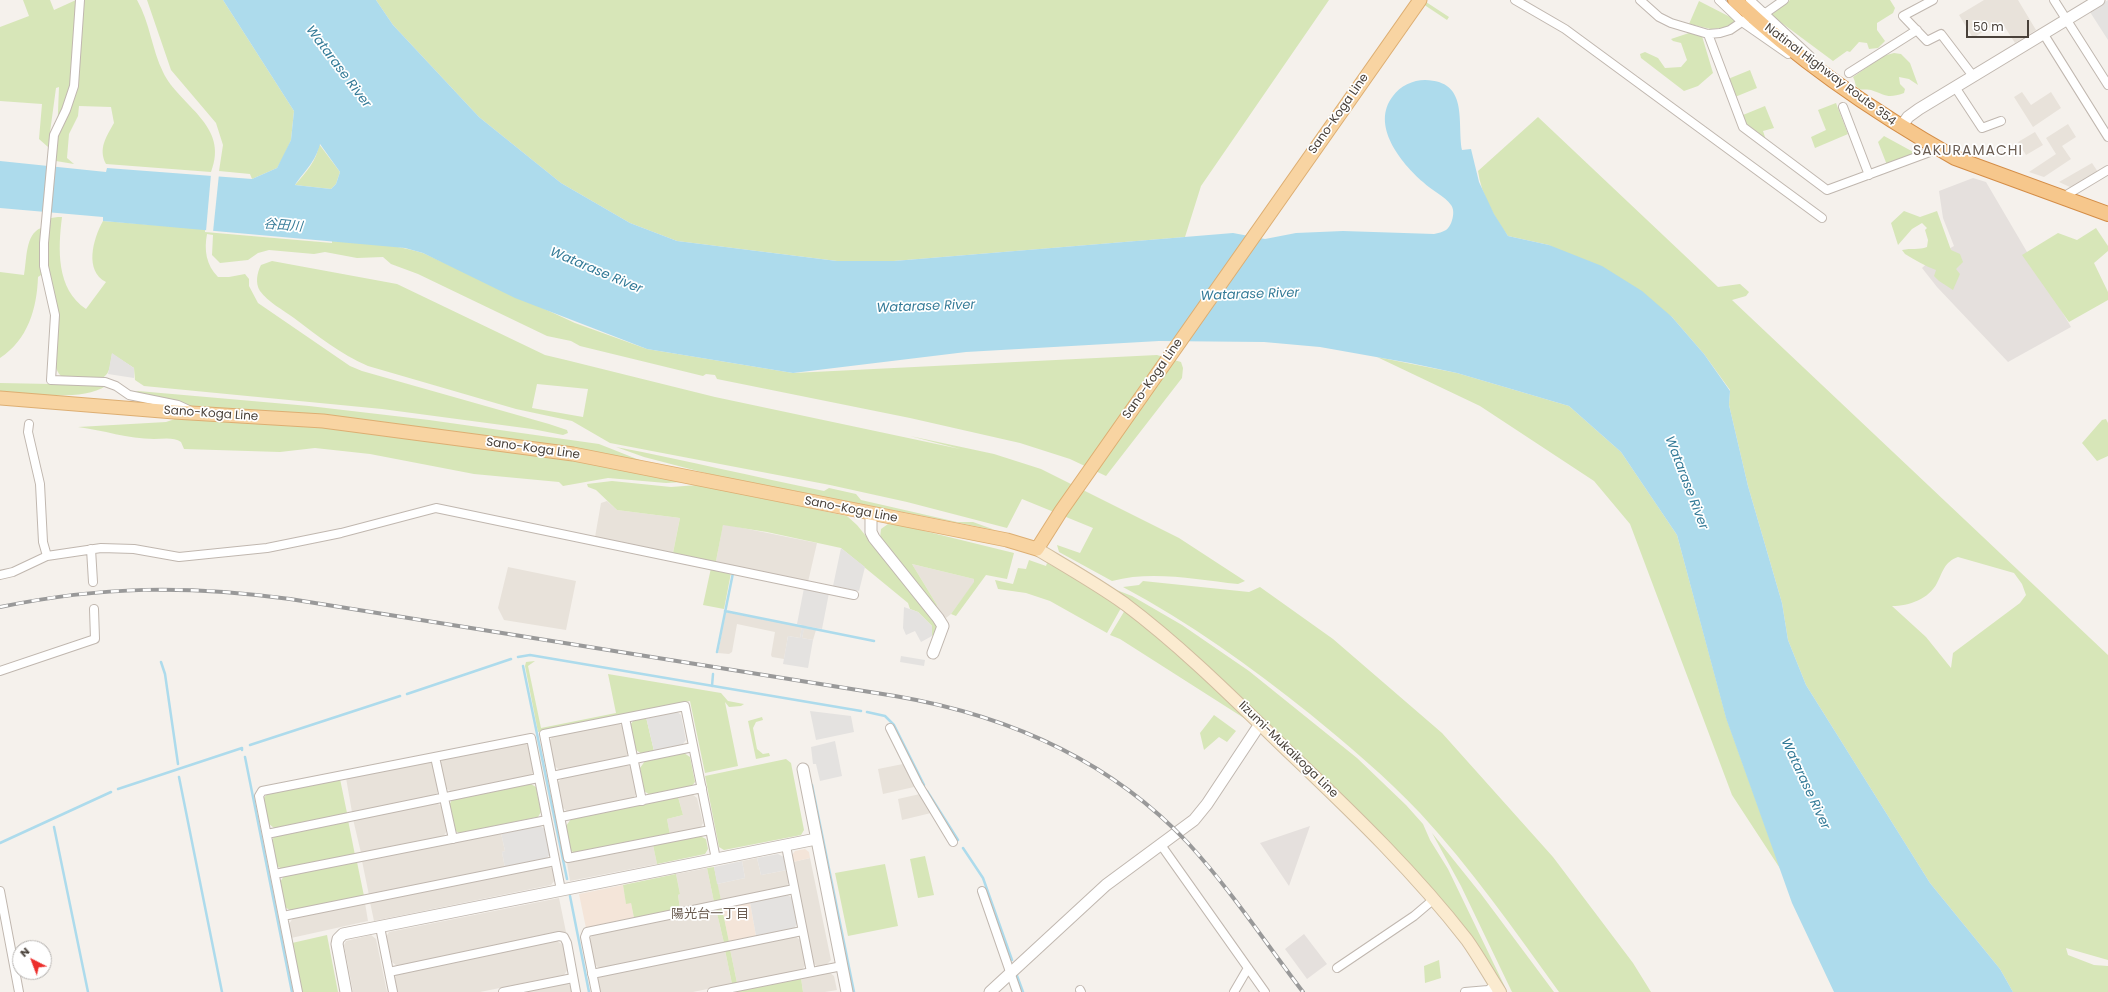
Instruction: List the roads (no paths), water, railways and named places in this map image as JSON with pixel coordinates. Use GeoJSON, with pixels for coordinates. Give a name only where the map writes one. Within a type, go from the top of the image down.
{"type":"FeatureCollection","features":[{"type":"Feature","properties":{"kind":"highway","name":"Natinal Highway Route 354"},"geometry":{"type":"LineString","coordinates":[[1735,0],[1752,17],[1831,79],[1901,127],[1938,149],[1955,158],[2108,214]]}},
{"type":"Feature","properties":{"kind":"main road","name":"Sano-Koga Line"},"geometry":{"type":"LineString","coordinates":[[0,398],[193,414],[357,425],[573,454],[1012,541],[1040,543],[1420,0]]}},
{"type":"Feature","properties":{"kind":"main road","name":"Iizumi-Mukaikoga Line"},"geometry":{"type":"LineString","coordinates":[[1040,543],[1126,605],[1196,663],[1360,819],[1434,899],[1470,945],[1498,989]]}},
{"type":"Feature","properties":{"kind":"street"},"geometry":{"type":"LineString","coordinates":[[80,0],[74,86],[66,110],[54,135],[47,214],[44,266],[55,315],[51,380],[105,382],[116,386],[129,395],[178,404],[193,414]]}},
{"type":"Feature","properties":{"kind":"street"},"geometry":{"type":"LineString","coordinates":[[1515,0],[1565,29],[1822,218]]}},
{"type":"Feature","properties":{"kind":"street"},"geometry":{"type":"LineString","coordinates":[[1640,0],[1659,17],[1671,23],[1708,34],[1720,34],[1730,30],[1784,0]]}},
{"type":"Feature","properties":{"kind":"street"},"geometry":{"type":"LineString","coordinates":[[1719,0],[1752,17]]}},
{"type":"Feature","properties":{"kind":"street"},"geometry":{"type":"LineString","coordinates":[[1750,0],[1752,17]]}},
{"type":"Feature","properties":{"kind":"street"},"geometry":{"type":"LineString","coordinates":[[1933,0],[1903,16],[1928,41],[1941,34],[1973,76]]}},
{"type":"Feature","properties":{"kind":"street"},"geometry":{"type":"LineString","coordinates":[[2054,0],[2068,19],[2108,85]]}},
{"type":"Feature","properties":{"kind":"street"},"geometry":{"type":"LineString","coordinates":[[1901,127],[1908,117],[1919,109],[2068,19],[2087,3],[2099,0]]}},
{"type":"Feature","properties":{"kind":"street"},"geometry":{"type":"LineString","coordinates":[[1849,72],[1917,30]]}},
{"type":"Feature","properties":{"kind":"street"},"geometry":{"type":"LineString","coordinates":[[1708,34],[1743,127],[1827,190],[1938,149]]}},
{"type":"Feature","properties":{"kind":"street"},"geometry":{"type":"LineString","coordinates":[[2043,34],[2108,138]]}},
{"type":"Feature","properties":{"kind":"street"},"geometry":{"type":"LineString","coordinates":[[1955,87],[1982,128],[2001,121]]}},
{"type":"Feature","properties":{"kind":"street"},"geometry":{"type":"LineString","coordinates":[[1843,107],[1869,174]]}},
{"type":"Feature","properties":{"kind":"street"},"geometry":{"type":"LineString","coordinates":[[2063,197],[2108,170]]}},
{"type":"Feature","properties":{"kind":"street"},"geometry":{"type":"LineString","coordinates":[[29,424],[28,432],[40,484],[44,542],[47,556]]}},
{"type":"Feature","properties":{"kind":"street"},"geometry":{"type":"LineString","coordinates":[[0,575],[13,572],[47,556],[91,549],[128,548],[179,558],[236,553],[310,540],[436,508],[854,595]]}},
{"type":"Feature","properties":{"kind":"street"},"geometry":{"type":"LineString","coordinates":[[871,514],[871,532],[874,538],[943,626],[932,653]]}},
{"type":"Feature","properties":{"kind":"street"},"geometry":{"type":"LineString","coordinates":[[91,549],[93,582]]}},
{"type":"Feature","properties":{"kind":"street"},"geometry":{"type":"LineString","coordinates":[[0,671],[95,639],[94,609]]}},
{"type":"Feature","properties":{"kind":"street"},"geometry":{"type":"LineString","coordinates":[[710,830],[568,858],[562,817],[544,734],[685,706],[716,859]]}},
{"type":"Feature","properties":{"kind":"street"},"geometry":{"type":"LineString","coordinates":[[625,718],[642,801]]}},
{"type":"Feature","properties":{"kind":"street"},"geometry":{"type":"LineString","coordinates":[[990,992],[1106,885],[1194,820],[1204,809],[1260,724]]}},
{"type":"Feature","properties":{"kind":"street"},"geometry":{"type":"LineString","coordinates":[[890,728],[918,784],[954,842]]}},
{"type":"Feature","properties":{"kind":"street"},"geometry":{"type":"LineString","coordinates":[[298,992],[267,834],[258,796],[262,791],[531,738],[561,890]]}},
{"type":"Feature","properties":{"kind":"street"},"geometry":{"type":"LineString","coordinates":[[552,776],[693,747]]}},
{"type":"Feature","properties":{"kind":"street"},"geometry":{"type":"LineString","coordinates":[[435,757],[453,839]]}},
{"type":"Feature","properties":{"kind":"street"},"geometry":{"type":"LineString","coordinates":[[803,769],[847,992]]}},
{"type":"Feature","properties":{"kind":"street"},"geometry":{"type":"LineString","coordinates":[[267,834],[538,778]]}},
{"type":"Feature","properties":{"kind":"street"},"geometry":{"type":"LineString","coordinates":[[562,817],[702,788]]}},
{"type":"Feature","properties":{"kind":"street"},"geometry":{"type":"LineString","coordinates":[[275,874],[547,820]]}},
{"type":"Feature","properties":{"kind":"street"},"geometry":{"type":"LineString","coordinates":[[346,992],[337,944],[338,939],[343,934],[816,839]]}},
{"type":"Feature","properties":{"kind":"street"},"geometry":{"type":"LineString","coordinates":[[1161,845],[1265,992]]}},
{"type":"Feature","properties":{"kind":"street"},"geometry":{"type":"LineString","coordinates":[[786,846],[811,972]]}},
{"type":"Feature","properties":{"kind":"street"},"geometry":{"type":"LineString","coordinates":[[283,916],[555,861]]}},
{"type":"Feature","properties":{"kind":"street"},"geometry":{"type":"LineString","coordinates":[[596,992],[584,937],[587,932],[794,889]]}},
{"type":"Feature","properties":{"kind":"street"},"geometry":{"type":"LineString","coordinates":[[0,891],[19,992]]}},
{"type":"Feature","properties":{"kind":"street"},"geometry":{"type":"LineString","coordinates":[[982,891],[1017,992]]}},
{"type":"Feature","properties":{"kind":"street"},"geometry":{"type":"LineString","coordinates":[[1337,968],[1414,916],[1434,899]]}},
{"type":"Feature","properties":{"kind":"street"},"geometry":{"type":"LineString","coordinates":[[380,927],[393,992]]}},
{"type":"Feature","properties":{"kind":"street"},"geometry":{"type":"LineString","coordinates":[[592,974],[802,931]]}},
{"type":"Feature","properties":{"kind":"street"},"geometry":{"type":"LineString","coordinates":[[389,972],[559,936],[564,937],[566,943],[576,992]]}},
{"type":"Feature","properties":{"kind":"street"},"geometry":{"type":"LineString","coordinates":[[712,992],[842,966]]}},
{"type":"Feature","properties":{"kind":"street"},"geometry":{"type":"LineString","coordinates":[[1234,992],[1248,968]]}},
{"type":"Feature","properties":{"kind":"street"},"geometry":{"type":"LineString","coordinates":[[503,992],[573,978]]}},
{"type":"Feature","properties":{"kind":"street"},"geometry":{"type":"LineString","coordinates":[[1465,992],[1498,989]]}},
{"type":"Feature","properties":{"kind":"water"},"geometry":{"type":"Polygon","coordinates":[[[223,0],[376,0],[393,25],[479,117],[561,183],[630,223],[677,241],[837,261],[894,261],[1233,233],[1265,239],[1296,233],[1343,231],[1434,234],[1442,232],[1448,228],[1452,222],[1452,208],[1445,199],[1426,185],[1406,165],[1391,143],[1385,119],[1387,107],[1393,96],[1396,92],[1411,82],[1425,80],[1439,82],[1449,87],[1455,95],[1458,104],[1462,150],[1471,149],[1479,182],[1494,214],[1508,236],[1549,245],[1602,266],[1642,291],[1672,317],[1704,354],[1730,391],[1729,405],[1748,486],[1782,603],[1788,640],[1806,685],[1930,883],[2000,969],[2013,992],[1834,992],[1792,903],[1726,718],[1677,535],[1621,452],[1569,406],[1457,373],[1410,363],[1320,347],[1264,342],[1159,341],[966,352],[793,373],[647,349],[515,298],[423,253],[405,248],[103,221],[103,217],[0,208],[0,161],[106,172],[107,168],[252,179],[277,168],[291,140],[294,111],[223,0]],[[320,144],[313,161],[295,185],[331,189],[336,184],[340,172],[320,144]]]}},
{"type":"Feature","properties":{"kind":"waterway"},"geometry":{"type":"LineString","coordinates":[[717,652],[733,573]]}},
{"type":"Feature","properties":{"kind":"waterway"},"geometry":{"type":"LineString","coordinates":[[725,611],[874,641]]}},
{"type":"Feature","properties":{"kind":"waterway"},"geometry":{"type":"LineString","coordinates":[[518,657],[530,655],[861,711]]}},
{"type":"Feature","properties":{"kind":"waterway"},"geometry":{"type":"LineString","coordinates":[[407,694],[511,659]]}},
{"type":"Feature","properties":{"kind":"waterway"},"geometry":{"type":"LineString","coordinates":[[161,662],[165,674],[178,764]]}},
{"type":"Feature","properties":{"kind":"waterway"},"geometry":{"type":"LineString","coordinates":[[523,666],[567,879]]}},
{"type":"Feature","properties":{"kind":"waterway"},"geometry":{"type":"LineString","coordinates":[[712,686],[713,674]]}},
{"type":"Feature","properties":{"kind":"waterway"},"geometry":{"type":"LineString","coordinates":[[250,745],[400,696]]}},
{"type":"Feature","properties":{"kind":"waterway"},"geometry":{"type":"LineString","coordinates":[[867,712],[885,716],[894,725],[924,785]]}},
{"type":"Feature","properties":{"kind":"waterway"},"geometry":{"type":"LineString","coordinates":[[118,789],[242,748],[242,750]]}},
{"type":"Feature","properties":{"kind":"waterway"},"geometry":{"type":"LineString","coordinates":[[245,757],[292,992]]}},
{"type":"Feature","properties":{"kind":"waterway"},"geometry":{"type":"LineString","coordinates":[[179,777],[222,992]]}},
{"type":"Feature","properties":{"kind":"waterway"},"geometry":{"type":"LineString","coordinates":[[812,785],[854,992]]}},
{"type":"Feature","properties":{"kind":"waterway"},"geometry":{"type":"LineString","coordinates":[[927,791],[958,840]]}},
{"type":"Feature","properties":{"kind":"waterway"},"geometry":{"type":"LineString","coordinates":[[0,843],[111,792]]}},
{"type":"Feature","properties":{"kind":"waterway"},"geometry":{"type":"LineString","coordinates":[[54,827],[88,992]]}},
{"type":"Feature","properties":{"kind":"waterway"},"geometry":{"type":"LineString","coordinates":[[963,848],[983,878],[1012,960]]}},
{"type":"Feature","properties":{"kind":"waterway"},"geometry":{"type":"LineString","coordinates":[[570,896],[589,992]]}},
{"type":"Feature","properties":{"kind":"waterway"},"geometry":{"type":"LineString","coordinates":[[1016,973],[1023,992]]}},
{"type":"Feature","properties":{"kind":"railway"},"geometry":{"type":"LineString","coordinates":[[0,607],[74,595],[145,590],[216,591],[252,594],[895,696],[936,704],[977,715],[1016,729],[1054,746],[1090,765],[1125,788],[1158,814],[1188,843],[1218,879],[1303,992]]}},
{"type":"Feature","properties":{"kind":"district","name":"SAKURAMACHI"},"geometry":{"type":"Point","coordinates":[1968,151]}},
{"type":"Feature","properties":{"kind":"district","name":"陽光台一丁目"},"geometry":{"type":"Point","coordinates":[710,915]}},
{"type":"Feature","properties":{"kind":"water label","name":"Watarase River"},"geometry":{"type":"Point","coordinates":[338,67]}},
{"type":"Feature","properties":{"kind":"water label","name":"谷田川"},"geometry":{"type":"Point","coordinates":[283,226]}},
{"type":"Feature","properties":{"kind":"water label","name":"Watarase River"},"geometry":{"type":"Point","coordinates":[596,271]}},
{"type":"Feature","properties":{"kind":"water label","name":"Watarase River"},"geometry":{"type":"Point","coordinates":[1250,295]}},
{"type":"Feature","properties":{"kind":"water label","name":"Watarase River"},"geometry":{"type":"Point","coordinates":[926,307]}},
{"type":"Feature","properties":{"kind":"water label","name":"Watarase River"},"geometry":{"type":"Point","coordinates":[1686,483]}},
{"type":"Feature","properties":{"kind":"water label","name":"Watarase River"},"geometry":{"type":"Point","coordinates":[1805,784]}}]}
